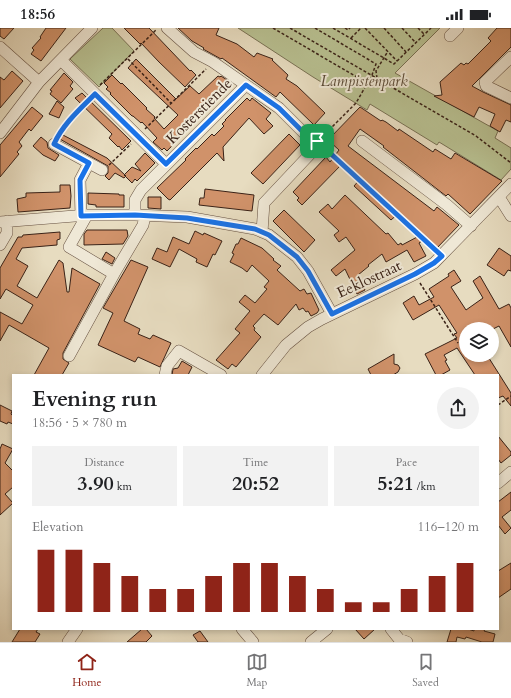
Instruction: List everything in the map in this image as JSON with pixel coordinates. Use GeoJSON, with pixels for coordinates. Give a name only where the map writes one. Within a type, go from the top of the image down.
{"type":"FeatureCollection","features":[{"type":"Feature","properties":{"kind":"street"},"geometry":{"type":"LineString","coordinates":[[0,133],[39,82],[92,28]]}},
{"type":"Feature","properties":{"kind":"street"},"geometry":{"type":"LineString","coordinates":[[167,28],[194,52],[213,62],[279,108],[311,140],[312,152],[264,203],[262,232]]}},
{"type":"Feature","properties":{"kind":"street"},"geometry":{"type":"LineString","coordinates":[[450,36],[458,28]]}},
{"type":"Feature","properties":{"kind":"street"},"geometry":{"type":"LineString","coordinates":[[0,47],[39,82]]}},
{"type":"Feature","properties":{"kind":"street"},"geometry":{"type":"LineString","coordinates":[[511,57],[485,82],[486,86],[511,98]]}},
{"type":"Feature","properties":{"kind":"street"},"geometry":{"type":"LineString","coordinates":[[61,60],[166,164]]}},
{"type":"Feature","properties":{"kind":"street","name":"Kosterstiende"},"geometry":{"type":"LineString","coordinates":[[69,356],[143,225],[135,200],[141,190],[246,85]]}},
{"type":"Feature","properties":{"kind":"street"},"geometry":{"type":"LineString","coordinates":[[362,141],[447,205],[471,226]]}},
{"type":"Feature","properties":{"kind":"street"},"geometry":{"type":"LineString","coordinates":[[54,144],[102,170]]}},
{"type":"Feature","properties":{"kind":"street"},"geometry":{"type":"LineString","coordinates":[[89,163],[80,180],[84,216],[69,247],[114,274]]}},
{"type":"Feature","properties":{"kind":"street","name":"Eeklostraat"},"geometry":{"type":"LineString","coordinates":[[263,374],[286,345],[308,327],[415,274],[434,263],[511,184]]}},
{"type":"Feature","properties":{"kind":"street"},"geometry":{"type":"LineString","coordinates":[[499,197],[511,216]]}},
{"type":"Feature","properties":{"kind":"street"},"geometry":{"type":"LineString","coordinates":[[0,246],[7,233],[3,222],[84,216],[187,218],[255,229],[269,235],[297,257],[308,271],[332,314]]}},
{"type":"Feature","properties":{"kind":"street"},"geometry":{"type":"LineString","coordinates":[[165,374],[167,366],[179,351],[219,374]]}},
{"type":"Feature","properties":{"kind":"street"},"geometry":{"type":"LineString","coordinates":[[499,482],[511,472]]}},
{"type":"Feature","properties":{"kind":"street"},"geometry":{"type":"LineString","coordinates":[[68,642],[76,630]]}},
{"type":"Feature","properties":{"kind":"street"},"geometry":{"type":"LineString","coordinates":[[243,630],[252,642]]}},
{"type":"Feature","properties":{"kind":"street"},"geometry":{"type":"LineString","coordinates":[[312,642],[326,630]]}},
{"type":"Feature","properties":{"kind":"street"},"geometry":{"type":"LineString","coordinates":[[392,630],[399,639],[407,642]]}},
{"type":"Feature","properties":{"kind":"path"},"geometry":{"type":"LineString","coordinates":[[54,144],[58,134],[76,113],[127,58],[158,28]]}},
{"type":"Feature","properties":{"kind":"path"},"geometry":{"type":"LineString","coordinates":[[273,28],[367,83]]}},
{"type":"Feature","properties":{"kind":"path"},"geometry":{"type":"LineString","coordinates":[[290,28],[476,136],[511,163]]}},
{"type":"Feature","properties":{"kind":"path"},"geometry":{"type":"LineString","coordinates":[[315,28],[376,64],[372,75],[356,103],[317,141],[442,256]]}},
{"type":"Feature","properties":{"kind":"path"},"geometry":{"type":"LineString","coordinates":[[333,28],[394,64],[431,28]]}},
{"type":"Feature","properties":{"kind":"path"},"geometry":{"type":"LineString","coordinates":[[345,28],[348,30],[350,28]]}},
{"type":"Feature","properties":{"kind":"path"},"geometry":{"type":"LineString","coordinates":[[350,38],[361,28]]}},
{"type":"Feature","properties":{"kind":"path"},"geometry":{"type":"LineString","coordinates":[[365,28],[398,61]]}},
{"type":"Feature","properties":{"kind":"path"},"geometry":{"type":"LineString","coordinates":[[384,28],[406,52]]}},
{"type":"Feature","properties":{"kind":"path"},"geometry":{"type":"LineString","coordinates":[[402,28],[416,43]]}},
{"type":"Feature","properties":{"kind":"path"},"geometry":{"type":"LineString","coordinates":[[418,28],[424,35]]}},
{"type":"Feature","properties":{"kind":"path"},"geometry":{"type":"LineString","coordinates":[[377,78],[376,71],[388,51]]}},
{"type":"Feature","properties":{"kind":"path"},"geometry":{"type":"LineString","coordinates":[[127,58],[171,103]]}},
{"type":"Feature","properties":{"kind":"path"},"geometry":{"type":"LineString","coordinates":[[102,170],[104,170],[138,137],[200,74]]}},
{"type":"Feature","properties":{"kind":"path"},"geometry":{"type":"LineString","coordinates":[[415,274],[458,343]]}},
{"type":"Feature","properties":{"kind":"path"},"geometry":{"type":"LineString","coordinates":[[499,403],[511,396]]}},
{"type":"Feature","properties":{"kind":"green space"},"geometry":{"type":"Polygon","coordinates":[[[103,28],[112,28],[134,51],[99,87],[70,59],[103,28]]]}},
{"type":"Feature","properties":{"kind":"green space","name":"Lampistenpark"},"geometry":{"type":"Polygon","coordinates":[[[238,28],[440,28],[395,73],[498,131],[495,138],[511,148],[511,169],[501,180],[439,142],[437,145],[370,104],[367,110],[238,28]]]}},
{"type":"Feature","properties":{"kind":"building"},"geometry":{"type":"Polygon","coordinates":[[[0,28],[14,28],[4,39],[0,36],[0,28]]]}},
{"type":"Feature","properties":{"kind":"building"},"geometry":{"type":"Polygon","coordinates":[[[46,28],[66,28],[41,61],[31,54],[34,50],[32,48],[41,38],[40,37],[46,28]]]}},
{"type":"Feature","properties":{"kind":"building"},"geometry":{"type":"Polygon","coordinates":[[[124,28],[149,28],[190,71],[191,70],[196,75],[185,87],[124,28]]]}},
{"type":"Feature","properties":{"kind":"building"},"geometry":{"type":"Polygon","coordinates":[[[178,28],[219,28],[216,35],[237,44],[254,57],[257,53],[273,59],[272,60],[288,75],[286,79],[297,86],[325,113],[314,125],[280,92],[276,97],[222,58],[221,59],[203,49],[204,48],[192,41],[178,28]]]}},
{"type":"Feature","properties":{"kind":"building"},"geometry":{"type":"Polygon","coordinates":[[[497,28],[511,28],[511,47],[472,86],[511,105],[511,122],[506,120],[500,132],[490,126],[495,114],[479,107],[474,117],[434,96],[442,95],[440,82],[461,63],[464,65],[466,63],[468,64],[491,41],[488,38],[497,28]]]}},
{"type":"Feature","properties":{"kind":"building"},"geometry":{"type":"Polygon","coordinates":[[[136,59],[176,99],[190,86],[199,94],[218,76],[221,76],[230,82],[227,85],[230,88],[219,99],[218,98],[167,151],[164,148],[162,150],[153,142],[157,138],[142,122],[141,123],[132,116],[110,94],[111,93],[106,89],[108,87],[104,83],[112,75],[147,108],[146,109],[155,117],[154,118],[164,129],[178,115],[128,68],[136,59]]]}},
{"type":"Feature","properties":{"kind":"building"},"geometry":{"type":"Polygon","coordinates":[[[12,71],[23,81],[0,108],[0,77],[4,80],[12,71]]]}},
{"type":"Feature","properties":{"kind":"building"},"geometry":{"type":"Polygon","coordinates":[[[64,73],[73,82],[70,86],[73,89],[61,103],[50,94],[52,91],[50,90],[64,73]]]}},
{"type":"Feature","properties":{"kind":"building"},"geometry":{"type":"Polygon","coordinates":[[[82,93],[131,141],[122,150],[109,138],[112,134],[75,98],[82,93]]]}},
{"type":"Feature","properties":{"kind":"building"},"geometry":{"type":"Polygon","coordinates":[[[247,98],[250,101],[252,98],[271,113],[266,119],[273,126],[264,134],[249,118],[223,147],[224,161],[217,153],[170,200],[168,199],[157,188],[186,160],[185,159],[196,148],[197,149],[212,134],[214,136],[224,126],[222,124],[225,120],[247,98]]]}},
{"type":"Feature","properties":{"kind":"building"},"geometry":{"type":"Polygon","coordinates":[[[57,101],[64,107],[59,118],[49,114],[57,101]]]}},
{"type":"Feature","properties":{"kind":"building"},"geometry":{"type":"Polygon","coordinates":[[[32,107],[43,116],[31,131],[29,129],[19,142],[22,146],[17,152],[19,154],[0,177],[0,145],[32,107]]]}},
{"type":"Feature","properties":{"kind":"building"},"geometry":{"type":"Polygon","coordinates":[[[360,107],[381,121],[386,122],[398,131],[399,129],[433,152],[435,149],[451,159],[455,153],[502,181],[470,214],[448,194],[446,196],[383,147],[384,146],[360,129],[348,146],[434,211],[437,207],[459,225],[436,249],[399,213],[391,220],[354,186],[361,178],[342,164],[302,205],[297,200],[299,198],[293,192],[326,157],[330,162],[339,150],[328,140],[360,107]]]}},
{"type":"Feature","properties":{"kind":"building"},"geometry":{"type":"Polygon","coordinates":[[[61,134],[107,158],[126,176],[124,178],[115,173],[109,180],[105,176],[108,173],[108,166],[58,138],[61,134]]]}},
{"type":"Feature","properties":{"kind":"building"},"geometry":{"type":"Polygon","coordinates":[[[289,134],[300,145],[263,184],[251,173],[289,134]]]}},
{"type":"Feature","properties":{"kind":"building"},"geometry":{"type":"Polygon","coordinates":[[[41,137],[47,142],[48,148],[59,155],[55,161],[43,155],[33,146],[41,137]]]}},
{"type":"Feature","properties":{"kind":"building"},"geometry":{"type":"Polygon","coordinates":[[[145,153],[155,163],[137,181],[135,179],[132,183],[124,175],[132,167],[141,171],[135,164],[145,153]]]}},
{"type":"Feature","properties":{"kind":"building"},"geometry":{"type":"Polygon","coordinates":[[[60,185],[70,185],[70,208],[18,212],[17,199],[26,197],[26,193],[60,192],[60,185]]]}},
{"type":"Feature","properties":{"kind":"building"},"geometry":{"type":"Polygon","coordinates":[[[205,189],[254,195],[252,211],[199,205],[200,198],[204,198],[205,189]]]}},
{"type":"Feature","properties":{"kind":"building"},"geometry":{"type":"Polygon","coordinates":[[[88,193],[124,195],[124,207],[96,207],[96,205],[88,204],[88,193]]]}},
{"type":"Feature","properties":{"kind":"building"},"geometry":{"type":"Polygon","coordinates":[[[345,195],[386,234],[388,233],[398,245],[401,243],[402,245],[419,236],[422,241],[419,243],[426,256],[414,262],[407,250],[386,262],[382,254],[358,275],[365,290],[357,294],[345,269],[336,276],[331,270],[355,250],[346,237],[339,242],[334,235],[339,231],[319,212],[328,204],[332,209],[345,195]]]}},
{"type":"Feature","properties":{"kind":"building"},"geometry":{"type":"Polygon","coordinates":[[[148,197],[161,197],[161,209],[148,208],[148,197]]]}},
{"type":"Feature","properties":{"kind":"building"},"geometry":{"type":"Polygon","coordinates":[[[284,210],[315,240],[304,252],[273,221],[284,210]]]}},
{"type":"Feature","properties":{"kind":"building"},"geometry":{"type":"Polygon","coordinates":[[[87,230],[127,230],[128,236],[123,244],[84,245],[84,234],[87,230]]]}},
{"type":"Feature","properties":{"kind":"building"},"geometry":{"type":"Polygon","coordinates":[[[195,231],[203,235],[204,233],[222,241],[215,255],[213,254],[207,267],[196,262],[197,259],[179,249],[170,267],[152,259],[157,248],[167,252],[173,237],[189,244],[195,231]]]}},
{"type":"Feature","properties":{"kind":"building"},"geometry":{"type":"Polygon","coordinates":[[[60,232],[60,239],[57,240],[57,245],[22,248],[16,259],[28,266],[17,286],[37,298],[59,260],[63,263],[67,292],[69,292],[72,268],[100,284],[63,353],[63,359],[69,363],[63,374],[35,374],[49,348],[9,325],[0,341],[0,312],[22,324],[33,305],[6,289],[0,299],[0,268],[18,237],[22,237],[23,235],[60,232]]]}},
{"type":"Feature","properties":{"kind":"building"},"geometry":{"type":"Polygon","coordinates":[[[241,238],[262,248],[281,266],[277,270],[300,291],[304,289],[307,294],[311,293],[319,310],[311,316],[308,311],[306,312],[303,308],[299,310],[296,304],[278,325],[264,314],[253,326],[255,328],[254,330],[261,337],[236,367],[232,364],[228,369],[216,360],[240,333],[235,329],[250,311],[239,302],[245,295],[255,303],[267,289],[264,287],[269,281],[252,265],[247,272],[230,262],[234,254],[232,253],[236,244],[238,244],[241,238]]]}},
{"type":"Feature","properties":{"kind":"building"},"geometry":{"type":"Polygon","coordinates":[[[499,248],[511,256],[511,271],[508,270],[504,276],[487,265],[499,248]]]}},
{"type":"Feature","properties":{"kind":"building"},"geometry":{"type":"Polygon","coordinates":[[[106,252],[115,258],[112,264],[102,259],[106,252]]]}},
{"type":"Feature","properties":{"kind":"building"},"geometry":{"type":"Polygon","coordinates":[[[131,260],[148,267],[124,321],[140,329],[138,334],[150,339],[153,335],[171,343],[160,367],[138,357],[135,362],[98,345],[113,313],[103,308],[131,260]]]}},
{"type":"Feature","properties":{"kind":"building"},"geometry":{"type":"Polygon","coordinates":[[[454,270],[461,281],[451,287],[466,310],[483,298],[473,281],[480,276],[499,309],[509,304],[511,308],[511,347],[499,326],[499,322],[459,322],[459,351],[457,348],[444,355],[447,360],[445,361],[450,370],[443,374],[435,374],[425,354],[457,338],[454,334],[457,333],[439,305],[413,320],[403,303],[414,296],[419,305],[434,297],[429,289],[449,276],[448,274],[454,270]]]}},
{"type":"Feature","properties":{"kind":"building"},"geometry":{"type":"Polygon","coordinates":[[[394,354],[394,364],[398,365],[400,368],[395,374],[370,374],[368,369],[394,354]]]}},
{"type":"Feature","properties":{"kind":"building"},"geometry":{"type":"Polygon","coordinates":[[[182,361],[192,367],[188,374],[172,374],[173,369],[178,368],[182,361]]]}},
{"type":"Feature","properties":{"kind":"building"},"geometry":{"type":"Polygon","coordinates":[[[466,362],[491,362],[499,374],[474,374],[466,362]]]}},
{"type":"Feature","properties":{"kind":"building"},"geometry":{"type":"Polygon","coordinates":[[[499,374],[511,393],[511,406],[503,396],[499,398],[499,374]]]}},
{"type":"Feature","properties":{"kind":"building"},"geometry":{"type":"Polygon","coordinates":[[[0,405],[12,411],[12,424],[8,422],[7,424],[0,421],[0,405]]]}},
{"type":"Feature","properties":{"kind":"building"},"geometry":{"type":"Polygon","coordinates":[[[499,437],[511,452],[511,455],[501,463],[499,460],[499,437]]]}},
{"type":"Feature","properties":{"kind":"building"},"geometry":{"type":"Polygon","coordinates":[[[2,444],[12,449],[5,463],[12,470],[12,488],[5,494],[12,504],[0,515],[0,449],[2,444]]]}},
{"type":"Feature","properties":{"kind":"building"},"geometry":{"type":"Polygon","coordinates":[[[511,492],[511,510],[502,517],[511,528],[505,534],[499,526],[499,501],[511,492]]]}},
{"type":"Feature","properties":{"kind":"building"},"geometry":{"type":"Polygon","coordinates":[[[511,563],[511,589],[499,597],[499,570],[511,563]]]}},
{"type":"Feature","properties":{"kind":"building"},"geometry":{"type":"Polygon","coordinates":[[[19,630],[37,630],[36,632],[40,634],[35,642],[12,642],[19,630]]]}},
{"type":"Feature","properties":{"kind":"building"},"geometry":{"type":"Polygon","coordinates":[[[141,630],[147,630],[152,636],[146,642],[127,642],[141,630]]]}},
{"type":"Feature","properties":{"kind":"building"},"geometry":{"type":"Polygon","coordinates":[[[356,630],[374,630],[364,639],[356,630]]]}},
{"type":"Feature","properties":{"kind":"building"},"geometry":{"type":"Polygon","coordinates":[[[451,630],[484,630],[495,634],[493,642],[482,642],[466,637],[465,639],[457,637],[456,642],[447,642],[451,630]]]}},
{"type":"Feature","properties":{"kind":"building"},"geometry":{"type":"Polygon","coordinates":[[[200,631],[208,642],[198,642],[193,635],[200,631]]]}},
{"type":"Feature","properties":{"kind":"route"},"geometry":{"type":"LineString","coordinates":[[246,85],[279,108],[311,140],[312,143],[317,141],[359,178],[442,256],[434,263],[415,274],[332,314],[308,271],[297,257],[285,246],[269,235],[255,229],[187,218],[135,215],[81,216],[80,180],[89,163],[54,144],[58,134],[95,94],[166,164],[246,85]]}}]}
